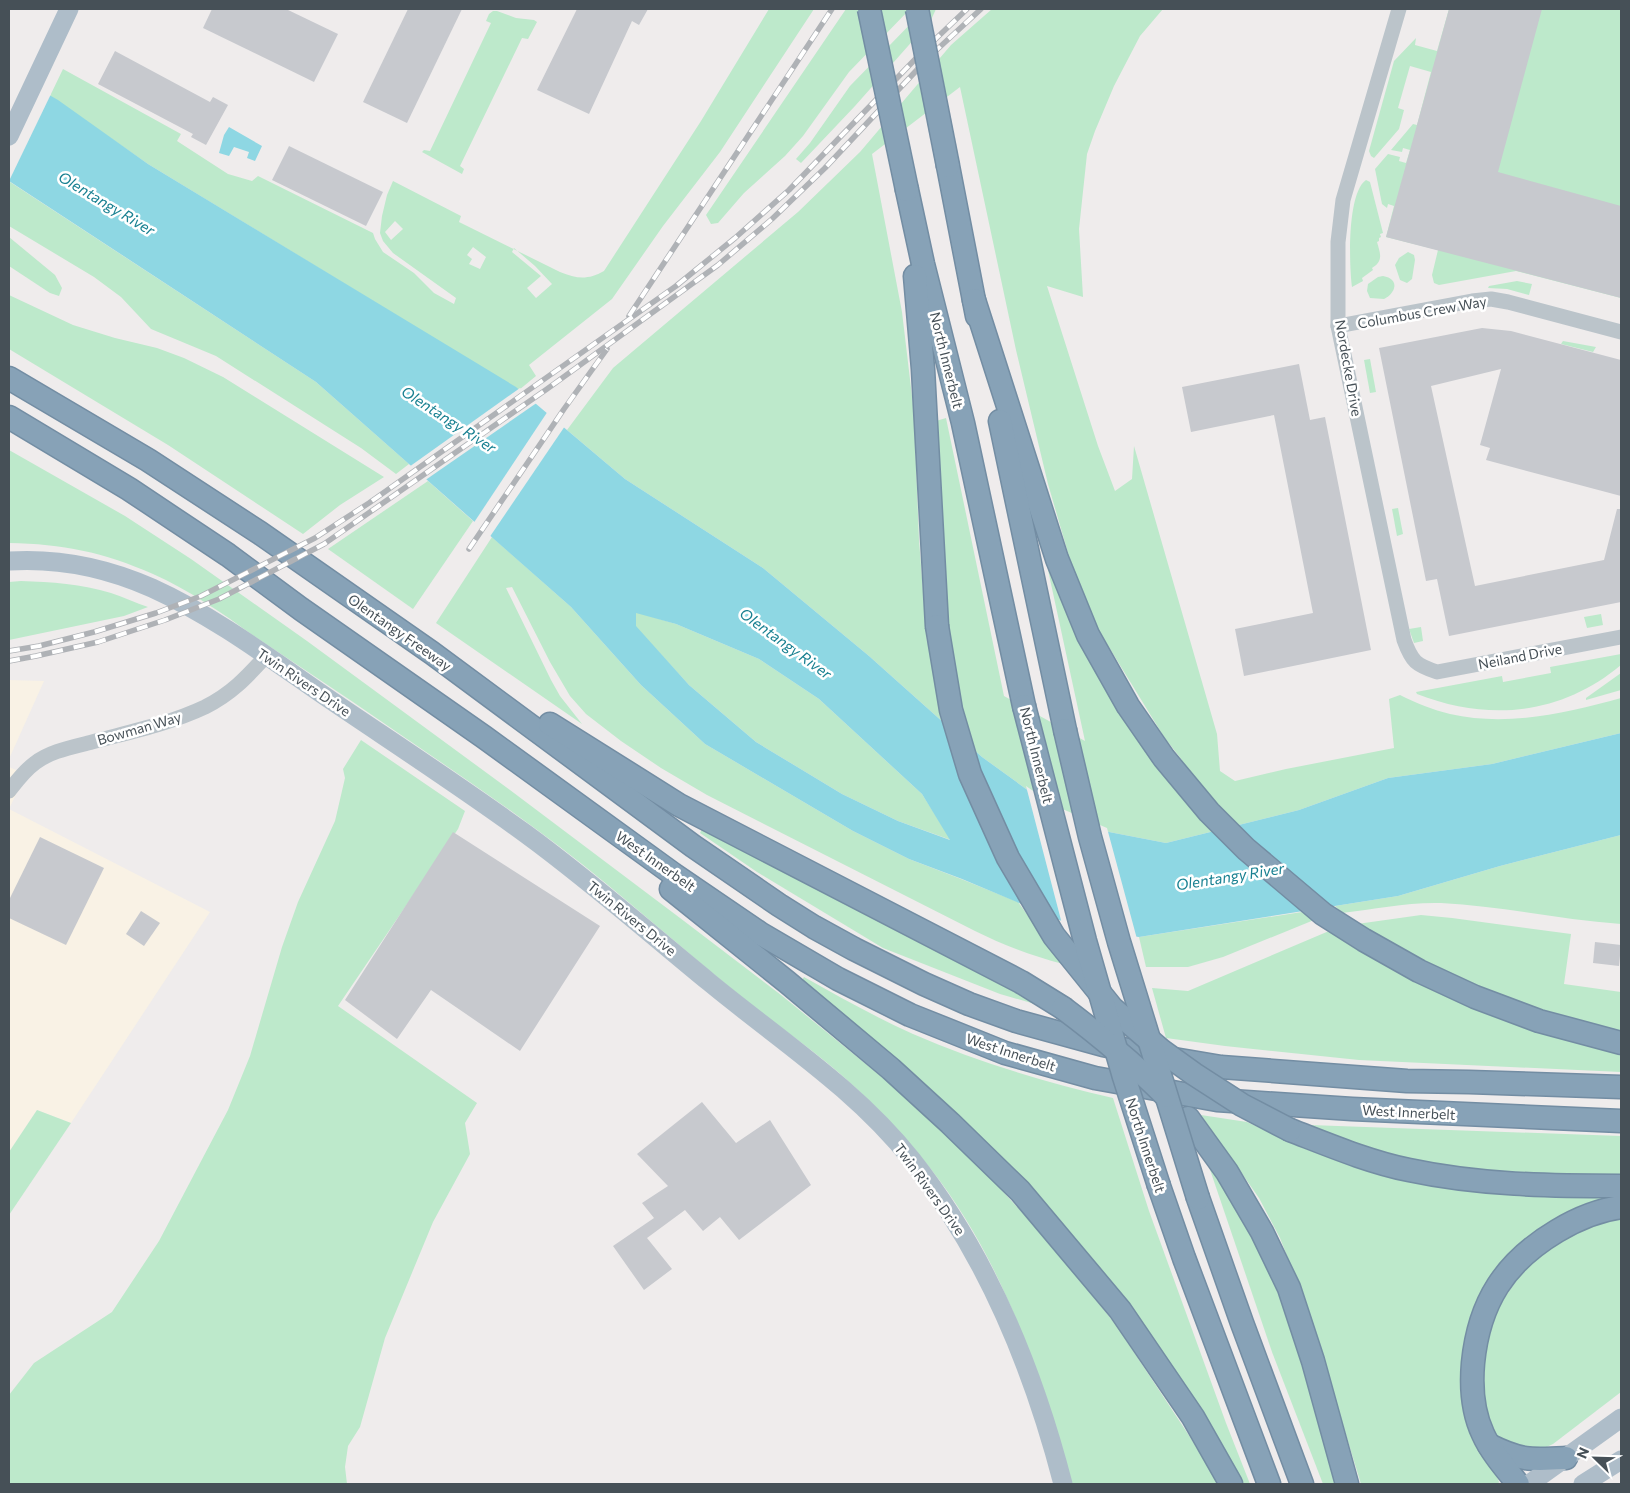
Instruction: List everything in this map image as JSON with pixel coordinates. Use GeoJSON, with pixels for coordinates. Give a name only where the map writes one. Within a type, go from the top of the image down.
{"type":"FeatureCollection","features":[{"type":"Feature","properties":{"kind":"highway","name":"North Innerbelt"},"geometry":{"type":"LineString","coordinates":[[869,9],[907,190],[963,423],[1024,706],[1085,941],[1124,1077],[1159,1186],[1268,1484]]}},
{"type":"Feature","properties":{"kind":"highway"},"geometry":{"type":"LineString","coordinates":[[917,9],[974,300],[1065,730],[1090,836],[1119,942],[1198,1198],[1302,1484]]}},
{"type":"Feature","properties":{"kind":"highway"},"geometry":{"type":"LineString","coordinates":[[907,190],[923,369],[937,626],[951,710],[970,774],[1008,858],[1054,936],[1112,1008],[1162,1051],[1242,1105],[1290,1130],[1342,1150],[1418,1172],[1464,1179],[1544,1186],[1621,1186]]}},
{"type":"Feature","properties":{"kind":"highway"},"geometry":{"type":"LineString","coordinates":[[974,300],[1057,559],[1088,635],[1128,706],[1164,758],[1209,812],[1246,849],[1323,914],[1364,940],[1420,971],[1475,997],[1539,1021],[1621,1043]]}},
{"type":"Feature","properties":{"kind":"highway","name":"Olentangy Freeway"},"geometry":{"type":"LineString","coordinates":[[9,378],[172,476],[260,533],[442,660],[693,846],[779,905],[814,927],[924,984],[969,1004],[1016,1021],[1103,1045],[1221,1067],[1407,1081],[1621,1087]]}},
{"type":"Feature","properties":{"kind":"highway"},"geometry":{"type":"LineString","coordinates":[[9,417],[130,489],[228,555],[300,609],[484,737],[787,982],[891,1069],[1020,1191],[1120,1310],[1193,1417],[1231,1484]]}},
{"type":"Feature","properties":{"kind":"highway"},"geometry":{"type":"LineString","coordinates":[[442,660],[538,716],[679,805],[1021,982],[1062,1008],[1136,1067],[1188,1118],[1227,1172],[1262,1232],[1289,1288],[1313,1361],[1347,1484]]}},
{"type":"Feature","properties":{"kind":"highway","name":"West Innerbelt"},"geometry":{"type":"LineString","coordinates":[[484,737],[673,874],[761,934],[838,979],[910,1015],[1005,1053],[1095,1078],[1217,1100],[1362,1110],[1621,1121]]}},
{"type":"Feature","properties":{"kind":"highway"},"geometry":{"type":"LineString","coordinates":[[1518,1484],[1488,1445],[1482,1434],[1475,1410],[1472,1378],[1474,1348],[1481,1322],[1494,1292],[1514,1263],[1537,1243],[1572,1222],[1610,1208],[1621,1207]]}},
{"type":"Feature","properties":{"kind":"highway"},"geometry":{"type":"LineString","coordinates":[[1488,1445],[1524,1459],[1566,1458]]}},
{"type":"Feature","properties":{"kind":"main road"},"geometry":{"type":"LineString","coordinates":[[9,136],[69,9]]}},
{"type":"Feature","properties":{"kind":"main road","name":"Twin Rivers Drive"},"geometry":{"type":"LineString","coordinates":[[9,561],[55,561],[101,570],[152,588],[202,615],[266,656],[527,834],[618,905],[729,998],[829,1076],[885,1128],[912,1159],[944,1204],[982,1267],[1005,1314],[1026,1364],[1044,1416],[1063,1484]]}},
{"type":"Feature","properties":{"kind":"main road"},"geometry":{"type":"LineString","coordinates":[[1529,1484],[1621,1418]]}},
{"type":"Feature","properties":{"kind":"main road"},"geometry":{"type":"LineString","coordinates":[[1582,1484],[1621,1460]]}},
{"type":"Feature","properties":{"kind":"street","name":"Nordecke Drive"},"geometry":{"type":"LineString","coordinates":[[1399,9],[1343,200],[1338,242],[1338,326],[1404,640],[1409,654],[1420,666]]}},
{"type":"Feature","properties":{"kind":"street","name":"Columbus Crew Way"},"geometry":{"type":"LineString","coordinates":[[1338,326],[1491,299],[1621,332]]}},
{"type":"Feature","properties":{"kind":"street","name":"Neiland Drive"},"geometry":{"type":"LineString","coordinates":[[1420,666],[1437,672],[1621,637]]}},
{"type":"Feature","properties":{"kind":"street","name":"Bowman Way"},"geometry":{"type":"LineString","coordinates":[[9,792],[21,776],[36,762],[54,754],[171,720],[204,707],[226,695],[244,681],[266,656]]}},
{"type":"Feature","properties":{"kind":"shaded area"},"geometry":{"type":"Polygon","coordinates":[[[9,680],[44,681],[9,759],[9,680]]]}},
{"type":"Feature","properties":{"kind":"shaded area"},"geometry":{"type":"Polygon","coordinates":[[[9,767],[26,774],[9,809],[9,767]]]}},
{"type":"Feature","properties":{"kind":"shaded area"},"geometry":{"type":"Polygon","coordinates":[[[9,809],[210,912],[71,1123],[37,1110],[9,1152],[9,809]]]}},
{"type":"Feature","properties":{"kind":"green space"},"geometry":{"type":"Polygon","coordinates":[[[769,9],[814,9],[720,152],[663,226],[612,299],[529,365],[536,376],[519,390],[148,164],[50,96],[63,69],[181,134],[177,141],[228,174],[252,181],[258,176],[373,233],[383,252],[414,273],[434,293],[454,304],[456,298],[393,253],[383,241],[380,233],[382,216],[387,195],[393,181],[461,216],[459,222],[514,249],[512,252],[541,276],[527,288],[536,298],[552,284],[517,251],[572,276],[588,277],[604,271],[701,121],[769,9]],[[395,221],[385,232],[391,240],[403,229],[395,221]],[[473,247],[467,255],[472,259],[469,264],[480,269],[486,257],[473,247]]]}},
{"type":"Feature","properties":{"kind":"green space"},"geometry":{"type":"Polygon","coordinates":[[[846,9],[910,9],[849,72],[803,136],[785,156],[744,193],[718,223],[711,224],[706,215],[846,9]]]}},
{"type":"Feature","properties":{"kind":"green space"},"geometry":{"type":"Polygon","coordinates":[[[925,9],[936,9],[931,20],[855,106],[801,163],[796,159],[810,143],[850,86],[925,9]]]}},
{"type":"Feature","properties":{"kind":"green space"},"geometry":{"type":"Polygon","coordinates":[[[992,9],[1163,9],[1140,36],[1114,86],[1087,154],[1079,229],[1083,297],[1047,286],[1098,446],[1115,491],[1132,479],[1134,446],[1217,734],[1220,771],[1235,781],[1394,748],[1389,699],[1400,695],[1450,714],[1471,718],[1493,719],[1515,719],[1558,713],[1621,698],[1621,733],[1492,764],[1388,778],[1299,810],[1166,843],[1109,832],[1051,807],[982,757],[869,656],[763,568],[625,479],[567,430],[613,368],[798,212],[860,152],[951,45],[992,9]],[[960,87],[872,154],[902,312],[914,413],[919,540],[927,642],[953,658],[946,599],[936,421],[946,418],[1004,696],[1085,741],[1048,570],[1052,568],[1156,765],[1182,760],[1164,737],[1096,626],[1073,570],[1048,484],[1016,350],[960,87]]]}},
{"type":"Feature","properties":{"kind":"green space"},"geometry":{"type":"Polygon","coordinates":[[[1449,9],[1621,9],[1621,298],[1516,271],[1439,285],[1434,283],[1432,275],[1438,250],[1386,237],[1394,206],[1388,204],[1387,208],[1382,204],[1375,169],[1388,154],[1400,157],[1399,161],[1406,163],[1410,150],[1403,148],[1402,152],[1391,150],[1413,124],[1417,125],[1431,72],[1410,66],[1398,108],[1404,110],[1399,129],[1374,158],[1369,151],[1394,61],[1416,38],[1415,45],[1437,51],[1449,9]]]}},
{"type":"Feature","properties":{"kind":"green space"},"geometry":{"type":"Polygon","coordinates":[[[493,11],[537,22],[528,39],[522,38],[460,166],[464,169],[462,174],[422,152],[424,150],[430,151],[491,23],[486,21],[489,14],[493,11]]]}},
{"type":"Feature","properties":{"kind":"green space"},"geometry":{"type":"Polygon","coordinates":[[[1366,180],[1370,182],[1383,233],[1380,234],[1381,237],[1377,242],[1380,260],[1372,268],[1373,270],[1362,278],[1363,281],[1352,287],[1350,246],[1352,214],[1355,199],[1360,187],[1366,180]]]}},
{"type":"Feature","properties":{"kind":"green space"},"geometry":{"type":"Polygon","coordinates":[[[10,182],[316,382],[409,464],[396,474],[361,448],[216,356],[151,329],[121,297],[94,277],[9,226],[10,182]]]}},
{"type":"Feature","properties":{"kind":"green space"},"geometry":{"type":"Polygon","coordinates":[[[9,237],[55,275],[62,288],[59,296],[50,293],[9,266],[9,237]]]}},
{"type":"Feature","properties":{"kind":"green space"},"geometry":{"type":"Polygon","coordinates":[[[1408,252],[1414,255],[1415,260],[1412,279],[1407,283],[1400,280],[1395,265],[1399,258],[1408,252]]]}},
{"type":"Feature","properties":{"kind":"green space"},"geometry":{"type":"Polygon","coordinates":[[[1383,276],[1392,280],[1394,283],[1393,290],[1384,299],[1370,298],[1367,291],[1368,284],[1383,276]]]}},
{"type":"Feature","properties":{"kind":"green space"},"geometry":{"type":"Polygon","coordinates":[[[1517,281],[1532,284],[1529,295],[1507,289],[1488,288],[1489,286],[1517,281]]]}},
{"type":"Feature","properties":{"kind":"green space"},"geometry":{"type":"Polygon","coordinates":[[[9,295],[73,325],[157,348],[184,358],[223,377],[384,477],[340,505],[303,534],[168,445],[9,349],[9,295]]]}},
{"type":"Feature","properties":{"kind":"green space"},"geometry":{"type":"Polygon","coordinates":[[[1563,341],[1596,347],[1593,352],[1561,344],[1563,341]]]}},
{"type":"Feature","properties":{"kind":"green space"},"geometry":{"type":"Polygon","coordinates":[[[1370,359],[1376,392],[1370,393],[1364,360],[1370,359]]]}},
{"type":"Feature","properties":{"kind":"green space"},"geometry":{"type":"Polygon","coordinates":[[[9,450],[125,516],[191,559],[307,641],[684,921],[781,995],[904,1095],[984,1171],[1051,1244],[1116,1325],[1219,1484],[1072,1484],[1032,1359],[998,1279],[978,1241],[956,1203],[930,1168],[906,1139],[867,1099],[826,1062],[743,998],[560,847],[457,773],[205,602],[166,580],[117,560],[65,547],[9,543],[9,450]]]}},
{"type":"Feature","properties":{"kind":"green space"},"geometry":{"type":"Polygon","coordinates":[[[428,481],[473,521],[413,609],[328,549],[428,481]]]}},
{"type":"Feature","properties":{"kind":"green space"},"geometry":{"type":"Polygon","coordinates":[[[1398,508],[1403,534],[1397,536],[1392,509],[1398,508]]]}},
{"type":"Feature","properties":{"kind":"green space"},"geometry":{"type":"Polygon","coordinates":[[[492,537],[571,607],[641,685],[705,744],[853,831],[909,859],[1018,902],[1063,964],[1018,950],[975,931],[707,795],[661,768],[621,741],[586,714],[570,696],[550,662],[512,587],[506,588],[551,680],[560,696],[582,724],[436,623],[492,537]]]}},
{"type":"Feature","properties":{"kind":"green space"},"geometry":{"type":"Polygon","coordinates":[[[21,581],[89,587],[148,607],[124,616],[9,640],[9,582],[21,581]]]}},
{"type":"Feature","properties":{"kind":"green space"},"geometry":{"type":"Polygon","coordinates":[[[636,612],[676,624],[759,659],[819,699],[922,794],[951,840],[898,821],[842,794],[756,742],[689,685],[635,626],[636,612]]]}},
{"type":"Feature","properties":{"kind":"green space"},"geometry":{"type":"Polygon","coordinates":[[[1601,614],[1603,625],[1587,628],[1584,617],[1601,614]]]}},
{"type":"Feature","properties":{"kind":"green space"},"geometry":{"type":"Polygon","coordinates":[[[1421,627],[1423,641],[1414,643],[1409,629],[1421,627]]]}},
{"type":"Feature","properties":{"kind":"green space"},"geometry":{"type":"Polygon","coordinates":[[[1621,654],[1621,665],[1598,682],[1574,695],[1549,704],[1524,709],[1497,710],[1471,708],[1444,703],[1416,692],[1502,676],[1503,682],[1551,673],[1550,667],[1621,654]]]}},
{"type":"Feature","properties":{"kind":"green space"},"geometry":{"type":"Polygon","coordinates":[[[1621,673],[1621,690],[1586,700],[1586,698],[1621,673]]]}},
{"type":"Feature","properties":{"kind":"green space"},"geometry":{"type":"Polygon","coordinates":[[[361,740],[465,811],[458,829],[338,1006],[477,1103],[465,1123],[470,1154],[433,1222],[385,1338],[360,1427],[348,1446],[345,1467],[347,1484],[9,1484],[9,1395],[34,1363],[112,1312],[159,1241],[228,1110],[250,1056],[282,947],[298,902],[335,821],[345,778],[343,769],[361,740]]]}},
{"type":"Feature","properties":{"kind":"green space"},"geometry":{"type":"Polygon","coordinates":[[[703,827],[1045,1007],[1000,994],[883,948],[757,872],[700,833],[703,827]]]}},
{"type":"Feature","properties":{"kind":"green space"},"geometry":{"type":"Polygon","coordinates":[[[1621,835],[1621,924],[1441,903],[1404,905],[1342,913],[1335,906],[1398,896],[1500,866],[1621,835]]]}},
{"type":"Feature","properties":{"kind":"green space"},"geometry":{"type":"Polygon","coordinates":[[[1302,912],[1314,920],[1223,957],[1188,967],[1146,967],[1139,937],[1302,912]]]}},
{"type":"Feature","properties":{"kind":"green space"},"geometry":{"type":"Polygon","coordinates":[[[1421,915],[1571,934],[1564,984],[1621,992],[1621,1032],[1531,1009],[1408,956],[1357,924],[1421,915]]]}},
{"type":"Feature","properties":{"kind":"green space"},"geometry":{"type":"Polygon","coordinates":[[[1329,931],[1353,947],[1418,982],[1621,1053],[1621,1072],[1359,1060],[1166,1038],[1152,988],[1188,991],[1329,931]]]}},
{"type":"Feature","properties":{"kind":"green space"},"geometry":{"type":"Polygon","coordinates":[[[804,977],[885,1021],[962,1054],[1062,1085],[1113,1098],[1149,1211],[1250,1484],[1241,1484],[1013,1171],[936,1094],[875,1042],[800,983],[804,977]]]}},
{"type":"Feature","properties":{"kind":"green space"},"geometry":{"type":"Polygon","coordinates":[[[37,1110],[71,1123],[9,1215],[9,1152],[37,1110]]]}},
{"type":"Feature","properties":{"kind":"green space"},"geometry":{"type":"Polygon","coordinates":[[[1201,1115],[1247,1122],[1308,1150],[1365,1169],[1461,1190],[1522,1195],[1604,1196],[1604,1202],[1563,1216],[1470,1330],[1498,1484],[1361,1484],[1307,1307],[1280,1238],[1259,1198],[1201,1115]]]}},
{"type":"Feature","properties":{"kind":"green space"},"geometry":{"type":"Polygon","coordinates":[[[1310,1125],[1621,1136],[1621,1178],[1524,1176],[1424,1165],[1310,1129],[1310,1125]]]}},
{"type":"Feature","properties":{"kind":"green space"},"geometry":{"type":"Polygon","coordinates":[[[1204,1152],[1245,1215],[1288,1313],[1337,1484],[1323,1484],[1272,1352],[1204,1152]]]}},
{"type":"Feature","properties":{"kind":"green space"},"geometry":{"type":"Polygon","coordinates":[[[1621,1219],[1621,1392],[1553,1444],[1538,1451],[1515,1451],[1495,1435],[1486,1416],[1484,1387],[1485,1354],[1490,1329],[1499,1306],[1531,1262],[1555,1243],[1584,1229],[1621,1219]]]}},
{"type":"Feature","properties":{"kind":"water","name":"Olentangy River"},"geometry":{"type":"Polygon","coordinates":[[[9,72],[58,100],[148,164],[516,387],[625,479],[763,568],[869,656],[982,757],[1051,807],[1109,832],[1166,843],[1299,810],[1388,778],[1492,764],[1621,733],[1621,835],[1500,866],[1398,896],[1139,937],[1083,930],[962,879],[909,859],[853,831],[705,744],[641,685],[571,607],[316,382],[9,181],[9,72]],[[636,613],[636,626],[689,685],[756,742],[842,794],[898,821],[950,840],[922,794],[819,699],[759,659],[676,624],[636,613]]]}},
{"type":"Feature","properties":{"kind":"water"},"geometry":{"type":"Polygon","coordinates":[[[229,127],[262,146],[255,161],[247,158],[249,152],[234,147],[229,156],[219,153],[224,135],[229,127]]]}},
{"type":"Feature","properties":{"kind":"pier"},"geometry":{"type":"Polygon","coordinates":[[[9,69],[51,94],[9,181],[9,69]]]}},
{"type":"Feature","properties":{"kind":"pier"},"geometry":{"type":"Polygon","coordinates":[[[520,388],[538,402],[424,481],[409,467],[520,388]]]}},
{"type":"Feature","properties":{"kind":"pier"},"geometry":{"type":"Polygon","coordinates":[[[548,411],[565,426],[489,538],[473,524],[548,411]]]}},
{"type":"Feature","properties":{"kind":"pier"},"geometry":{"type":"Polygon","coordinates":[[[1026,786],[1053,805],[1107,828],[1137,939],[1082,933],[1062,924],[1026,786]]]}},
{"type":"Feature","properties":{"kind":"building"},"geometry":{"type":"Polygon","coordinates":[[[212,9],[286,9],[338,34],[314,82],[203,28],[212,9]]]}},
{"type":"Feature","properties":{"kind":"building"},"geometry":{"type":"Polygon","coordinates":[[[408,9],[462,9],[407,123],[363,102],[408,9]]]}},
{"type":"Feature","properties":{"kind":"building"},"geometry":{"type":"Polygon","coordinates":[[[577,9],[648,9],[639,25],[632,21],[589,114],[537,90],[577,9]]]}},
{"type":"Feature","properties":{"kind":"building"},"geometry":{"type":"Polygon","coordinates":[[[1449,9],[1542,9],[1498,172],[1621,206],[1621,298],[1386,237],[1449,9]]]}},
{"type":"Feature","properties":{"kind":"building"},"geometry":{"type":"Polygon","coordinates":[[[115,51],[210,102],[213,97],[228,105],[206,145],[191,137],[193,134],[98,84],[115,51]]]}},
{"type":"Feature","properties":{"kind":"building"},"geometry":{"type":"Polygon","coordinates":[[[289,146],[383,192],[366,226],[272,180],[289,146]]]}},
{"type":"Feature","properties":{"kind":"building"},"geometry":{"type":"Polygon","coordinates":[[[1482,328],[1511,331],[1621,360],[1621,496],[1486,460],[1490,448],[1480,445],[1501,369],[1431,386],[1475,586],[1604,560],[1617,509],[1621,509],[1621,602],[1449,636],[1437,579],[1426,581],[1379,348],[1482,328]]]}},
{"type":"Feature","properties":{"kind":"building"},"geometry":{"type":"Polygon","coordinates":[[[1299,364],[1310,420],[1325,417],[1371,650],[1244,676],[1235,629],[1313,613],[1274,415],[1191,432],[1182,387],[1299,364]]]}},
{"type":"Feature","properties":{"kind":"building"},"geometry":{"type":"Polygon","coordinates":[[[453,832],[600,926],[520,1051],[431,990],[397,1039],[345,1000],[453,832]]]}},
{"type":"Feature","properties":{"kind":"building"},"geometry":{"type":"Polygon","coordinates":[[[40,837],[104,868],[66,945],[9,918],[9,900],[40,837]]]}},
{"type":"Feature","properties":{"kind":"building"},"geometry":{"type":"Polygon","coordinates":[[[141,911],[160,923],[144,946],[126,934],[141,911]]]}},
{"type":"Feature","properties":{"kind":"building"},"geometry":{"type":"Polygon","coordinates":[[[1595,942],[1621,945],[1619,966],[1593,963],[1595,942]]]}},
{"type":"Feature","properties":{"kind":"building"},"geometry":{"type":"Polygon","coordinates":[[[702,1102],[736,1143],[770,1120],[811,1185],[739,1240],[720,1217],[703,1231],[685,1210],[647,1238],[672,1269],[644,1290],[613,1246],[654,1218],[642,1203],[668,1186],[637,1154],[702,1102]]]}},
{"type":"Feature","properties":{"kind":"railway"},"geometry":{"type":"LineString","coordinates":[[629,316],[832,9]]}},
{"type":"Feature","properties":{"kind":"railway"},"geometry":{"type":"LineString","coordinates":[[9,651],[39,646],[94,632],[156,613],[201,596],[315,538],[369,503],[676,286],[735,238],[789,190],[925,49],[967,9]]}},
{"type":"Feature","properties":{"kind":"railway"},"geometry":{"type":"LineString","coordinates":[[9,661],[98,642],[165,620],[219,599],[324,544],[547,389],[718,265],[772,219],[825,168],[930,56],[981,9]]}},
{"type":"Feature","properties":{"kind":"railway"},"geometry":{"type":"LineString","coordinates":[[469,549],[607,349]]}}]}
